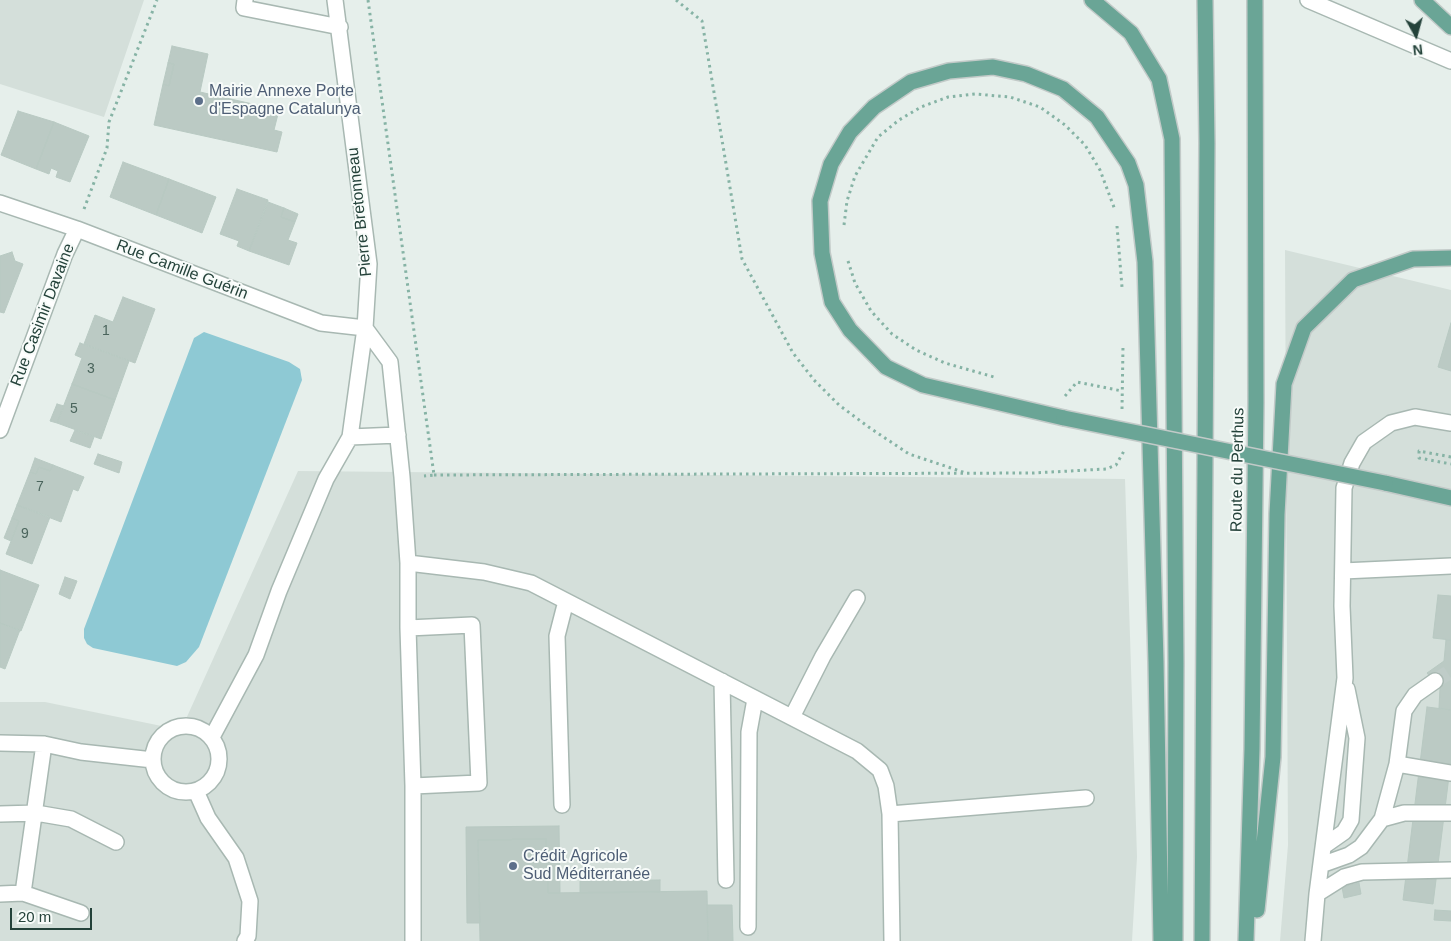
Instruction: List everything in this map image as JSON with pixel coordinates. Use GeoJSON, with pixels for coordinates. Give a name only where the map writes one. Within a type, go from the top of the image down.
{"type":"FeatureCollection","features":[{"type":"Feature","properties":{"kind":"main road"},"geometry":{"type":"LineString","coordinates":[[1092,0],[1131,34],[1159,79],[1172,139],[1176,653],[1175,941]]}},
{"type":"Feature","properties":{"kind":"main road","name":"Route du Perthus"},"geometry":{"type":"LineString","coordinates":[[1202,941],[1207,143],[1204,0]]}},
{"type":"Feature","properties":{"kind":"main road","name":"Route du Perthus"},"geometry":{"type":"LineString","coordinates":[[1246,941],[1252,749],[1256,422],[1255,0]]}},
{"type":"Feature","properties":{"kind":"main road"},"geometry":{"type":"LineString","coordinates":[[1422,0],[1451,27]]}},
{"type":"Feature","properties":{"kind":"main road"},"geometry":{"type":"LineString","coordinates":[[1162,941],[1157,672],[1145,272],[1136,185],[1128,163],[1097,116],[1063,89],[1026,74],[993,68],[948,71],[911,82],[874,107],[850,132],[831,164],[820,201],[822,253],[832,302],[850,330],[886,367],[923,385],[1064,418],[1385,483],[1451,498]]}},
{"type":"Feature","properties":{"kind":"main road"},"geometry":{"type":"LineString","coordinates":[[1253,941],[1273,757],[1277,514],[1284,384],[1304,328],[1353,280],[1413,259],[1451,258]]}},
{"type":"Feature","properties":{"kind":"street"},"geometry":{"type":"LineString","coordinates":[[245,0],[244,8],[340,27]]}},
{"type":"Feature","properties":{"kind":"street","name":"Pierre Bretonneau"},"geometry":{"type":"LineString","coordinates":[[212,737],[256,655],[279,591],[326,479],[350,437],[365,328],[369,264],[340,27],[335,0]]}},
{"type":"Feature","properties":{"kind":"street"},"geometry":{"type":"LineString","coordinates":[[1308,0],[1451,62]]}},
{"type":"Feature","properties":{"kind":"street","name":"Rue Camille Guérin"},"geometry":{"type":"LineString","coordinates":[[0,203],[76,229],[321,323],[365,328]]}},
{"type":"Feature","properties":{"kind":"street","name":"Rue Casimir Davaine"},"geometry":{"type":"LineString","coordinates":[[0,430],[64,254],[76,229]]}},
{"type":"Feature","properties":{"kind":"street"},"geometry":{"type":"LineString","coordinates":[[365,328],[390,362],[402,477],[408,563],[413,786],[413,941]]}},
{"type":"Feature","properties":{"kind":"street"},"geometry":{"type":"LineString","coordinates":[[1313,941],[1320,866],[1345,678],[1344,488],[1352,463],[1364,442],[1391,423],[1415,417],[1451,423]]}},
{"type":"Feature","properties":{"kind":"street"},"geometry":{"type":"LineString","coordinates":[[350,437],[398,436]]}},
{"type":"Feature","properties":{"kind":"street"},"geometry":{"type":"LineString","coordinates":[[408,563],[484,572],[531,582],[755,700],[858,750],[880,770],[886,786],[890,814],[892,941]]}},
{"type":"Feature","properties":{"kind":"street"},"geometry":{"type":"LineString","coordinates":[[1343,571],[1451,566]]}},
{"type":"Feature","properties":{"kind":"street"},"geometry":{"type":"LineString","coordinates":[[792,717],[823,656],[857,598]]}},
{"type":"Feature","properties":{"kind":"street"},"geometry":{"type":"LineString","coordinates":[[562,805],[557,636],[566,601]]}},
{"type":"Feature","properties":{"kind":"street"},"geometry":{"type":"LineString","coordinates":[[408,628],[472,625],[479,783],[413,786]]}},
{"type":"Feature","properties":{"kind":"street"},"geometry":{"type":"LineString","coordinates":[[1324,846],[1344,832],[1350,820],[1357,738],[1345,678]]}},
{"type":"Feature","properties":{"kind":"street"},"geometry":{"type":"LineString","coordinates":[[722,681],[726,880]]}},
{"type":"Feature","properties":{"kind":"street"},"geometry":{"type":"LineString","coordinates":[[1320,866],[1349,855],[1361,847],[1382,818],[1397,764],[1404,711],[1415,695],[1434,681]]}},
{"type":"Feature","properties":{"kind":"street"},"geometry":{"type":"LineString","coordinates":[[748,927],[749,732],[755,700]]}},
{"type":"Feature","properties":{"kind":"street"},"geometry":{"type":"LineString","coordinates":[[195,726],[212,737],[221,757],[214,778],[196,791],[176,791],[160,779],[153,760],[158,740],[174,727],[195,726]]}},
{"type":"Feature","properties":{"kind":"street"},"geometry":{"type":"LineString","coordinates":[[0,743],[44,744],[81,752],[153,760]]}},
{"type":"Feature","properties":{"kind":"street"},"geometry":{"type":"LineString","coordinates":[[23,893],[36,813],[44,744]]}},
{"type":"Feature","properties":{"kind":"street"},"geometry":{"type":"LineString","coordinates":[[1397,764],[1451,773]]}},
{"type":"Feature","properties":{"kind":"street"},"geometry":{"type":"LineString","coordinates":[[196,791],[208,818],[236,858],[250,901],[248,936],[245,941]]}},
{"type":"Feature","properties":{"kind":"street"},"geometry":{"type":"LineString","coordinates":[[890,814],[1086,798]]}},
{"type":"Feature","properties":{"kind":"street"},"geometry":{"type":"LineString","coordinates":[[0,814],[36,813],[71,819],[116,842]]}},
{"type":"Feature","properties":{"kind":"street"},"geometry":{"type":"LineString","coordinates":[[1382,818],[1404,813],[1451,813]]}},
{"type":"Feature","properties":{"kind":"street"},"geometry":{"type":"LineString","coordinates":[[1317,894],[1344,876],[1362,872],[1451,870]]}},
{"type":"Feature","properties":{"kind":"street"},"geometry":{"type":"LineString","coordinates":[[0,894],[23,893],[81,913]]}},
{"type":"Feature","properties":{"kind":"path"},"geometry":{"type":"LineString","coordinates":[[76,229],[107,148],[109,122],[157,0]]}},
{"type":"Feature","properties":{"kind":"path"},"geometry":{"type":"LineString","coordinates":[[368,0],[434,475]]}},
{"type":"Feature","properties":{"kind":"path"},"geometry":{"type":"LineString","coordinates":[[676,0],[702,21],[742,259],[793,353],[814,380],[840,405],[870,428],[909,454],[968,474]]}},
{"type":"Feature","properties":{"kind":"path"},"geometry":{"type":"LineString","coordinates":[[844,229],[847,201],[854,176],[878,137],[899,120],[921,107],[948,97],[975,94],[1010,97],[1040,107],[1065,125],[1085,145],[1100,170],[1115,210],[1122,296]]}},
{"type":"Feature","properties":{"kind":"path"},"geometry":{"type":"LineString","coordinates":[[847,259],[855,283],[871,311],[892,334],[916,350],[944,363],[997,378]]}},
{"type":"Feature","properties":{"kind":"path"},"geometry":{"type":"LineString","coordinates":[[1123,417],[1124,339]]}},
{"type":"Feature","properties":{"kind":"path"},"geometry":{"type":"LineString","coordinates":[[1062,400],[1077,382],[1122,391]]}},
{"type":"Feature","properties":{"kind":"path"},"geometry":{"type":"LineString","coordinates":[[402,477],[434,475],[968,474],[1106,469],[1116,465],[1124,453],[1124,444]]}},
{"type":"Feature","properties":{"kind":"path"},"geometry":{"type":"LineString","coordinates":[[1451,457],[1419,451],[1419,458],[1451,464]]}},
{"type":"Feature","properties":{"kind":"shaded area"},"geometry":{"type":"Polygon","coordinates":[[[0,0],[144,0],[104,117],[0,84],[0,0]]]}},
{"type":"Feature","properties":{"kind":"shaded area"},"geometry":{"type":"Polygon","coordinates":[[[1285,250],[1451,290],[1451,941],[1280,941],[1288,845],[1285,250]]]}},
{"type":"Feature","properties":{"kind":"shaded area"},"geometry":{"type":"Polygon","coordinates":[[[298,471],[1125,479],[1137,857],[1132,941],[0,941],[0,702],[45,702],[181,730],[298,471]]]}},
{"type":"Feature","properties":{"kind":"water"},"geometry":{"type":"Polygon","coordinates":[[[204,332],[289,362],[300,369],[302,380],[199,647],[186,662],[177,666],[93,648],[87,644],[84,638],[84,629],[194,338],[204,332]]]}},
{"type":"Feature","properties":{"kind":"building","name":"Mairie Annexe Porte d'Espagne Catalunya"},"geometry":{"type":"Polygon","coordinates":[[[172,46],[208,54],[200,92],[279,110],[274,130],[282,132],[277,152],[154,125],[163,84],[169,86],[174,64],[168,63],[172,46]]]}},
{"type":"Feature","properties":{"kind":"building"},"geometry":{"type":"Polygon","coordinates":[[[168,63],[174,64],[169,86],[163,84],[168,63]]]}},
{"type":"Feature","properties":{"kind":"building"},"geometry":{"type":"Polygon","coordinates":[[[18,111],[54,122],[36,169],[1,155],[18,111]]]}},
{"type":"Feature","properties":{"kind":"building"},"geometry":{"type":"Polygon","coordinates":[[[54,122],[89,136],[70,182],[56,177],[58,171],[51,168],[49,174],[36,169],[54,122]]]}},
{"type":"Feature","properties":{"kind":"building"},"geometry":{"type":"Polygon","coordinates":[[[123,162],[169,179],[156,215],[110,197],[123,162]]]}},
{"type":"Feature","properties":{"kind":"building"},"geometry":{"type":"Polygon","coordinates":[[[169,179],[216,197],[202,233],[156,215],[169,179]]]}},
{"type":"Feature","properties":{"kind":"building"},"geometry":{"type":"Polygon","coordinates":[[[237,189],[268,200],[249,251],[237,246],[239,241],[220,234],[237,189]]]}},
{"type":"Feature","properties":{"kind":"building"},"geometry":{"type":"Polygon","coordinates":[[[268,202],[284,208],[281,217],[295,222],[288,240],[297,243],[289,265],[249,251],[268,202]]]}},
{"type":"Feature","properties":{"kind":"building"},"geometry":{"type":"Polygon","coordinates":[[[284,208],[298,214],[295,222],[281,217],[284,208]]]}},
{"type":"Feature","properties":{"kind":"building"},"geometry":{"type":"Polygon","coordinates":[[[12,252],[15,261],[23,264],[4,313],[0,312],[0,256],[12,252]]]}},
{"type":"Feature","properties":{"kind":"building"},"geometry":{"type":"Polygon","coordinates":[[[123,297],[155,309],[135,363],[84,344],[95,315],[113,322],[123,297]]]}},
{"type":"Feature","properties":{"kind":"building"},"geometry":{"type":"Polygon","coordinates":[[[1451,323],[1451,371],[1438,367],[1451,323]]]}},
{"type":"Feature","properties":{"kind":"building"},"geometry":{"type":"Polygon","coordinates":[[[80,343],[129,361],[115,400],[72,384],[82,358],[75,355],[80,343]]]}},
{"type":"Feature","properties":{"kind":"building"},"geometry":{"type":"Polygon","coordinates":[[[72,384],[115,400],[101,439],[57,423],[72,384]]]}},
{"type":"Feature","properties":{"kind":"building"},"geometry":{"type":"Polygon","coordinates":[[[57,404],[64,406],[57,423],[50,421],[57,404]]]}},
{"type":"Feature","properties":{"kind":"building"},"geometry":{"type":"Polygon","coordinates":[[[75,430],[94,437],[90,448],[70,441],[75,430]]]}},
{"type":"Feature","properties":{"kind":"building"},"geometry":{"type":"Polygon","coordinates":[[[98,454],[122,462],[119,473],[94,464],[98,454]]]}},
{"type":"Feature","properties":{"kind":"building"},"geometry":{"type":"Polygon","coordinates":[[[35,458],[53,465],[50,471],[39,467],[36,474],[30,472],[35,458]]]}},
{"type":"Feature","properties":{"kind":"building"},"geometry":{"type":"Polygon","coordinates":[[[53,465],[84,477],[78,491],[73,489],[61,522],[17,505],[30,472],[36,474],[39,467],[50,471],[53,465]]]}},
{"type":"Feature","properties":{"kind":"building"},"geometry":{"type":"Polygon","coordinates":[[[17,505],[50,517],[32,564],[6,554],[19,521],[12,518],[17,505]]]}},
{"type":"Feature","properties":{"kind":"building"},"geometry":{"type":"Polygon","coordinates":[[[12,518],[19,521],[11,541],[4,538],[12,518]]]}},
{"type":"Feature","properties":{"kind":"building"},"geometry":{"type":"Polygon","coordinates":[[[0,570],[39,585],[21,631],[0,623],[0,570]]]}},
{"type":"Feature","properties":{"kind":"building"},"geometry":{"type":"Polygon","coordinates":[[[65,577],[77,581],[70,599],[59,594],[65,577]]]}},
{"type":"Feature","properties":{"kind":"building"},"geometry":{"type":"Polygon","coordinates":[[[1438,595],[1451,596],[1451,640],[1433,638],[1438,595]]]}},
{"type":"Feature","properties":{"kind":"building"},"geometry":{"type":"Polygon","coordinates":[[[0,623],[20,630],[5,669],[0,667],[0,623]]]}},
{"type":"Feature","properties":{"kind":"building"},"geometry":{"type":"Polygon","coordinates":[[[1446,640],[1451,640],[1451,710],[1439,708],[1440,688],[1427,673],[1444,661],[1446,640]]]}},
{"type":"Feature","properties":{"kind":"building"},"geometry":{"type":"Polygon","coordinates":[[[1427,707],[1451,710],[1451,760],[1433,904],[1403,900],[1427,707]]]}},
{"type":"Feature","properties":{"kind":"building"},"geometry":{"type":"Polygon","coordinates":[[[559,826],[560,893],[548,893],[546,839],[478,840],[480,923],[467,923],[466,827],[559,826]]]}},
{"type":"Feature","properties":{"kind":"building","name":"Crédit Agricole Sud Méditerranée"},"geometry":{"type":"Polygon","coordinates":[[[546,839],[548,893],[707,891],[708,941],[480,941],[478,840],[546,839]]]}},
{"type":"Feature","properties":{"kind":"building"},"geometry":{"type":"Polygon","coordinates":[[[660,880],[660,892],[580,893],[580,881],[660,880]]]}},
{"type":"Feature","properties":{"kind":"building"},"geometry":{"type":"Polygon","coordinates":[[[1359,883],[1361,894],[1344,898],[1342,887],[1359,883]]]}},
{"type":"Feature","properties":{"kind":"building"},"geometry":{"type":"Polygon","coordinates":[[[707,905],[732,905],[733,941],[708,941],[707,905]]]}},
{"type":"Feature","properties":{"kind":"building"},"geometry":{"type":"Polygon","coordinates":[[[1435,910],[1451,911],[1451,921],[1434,920],[1435,910]]]}},
{"type":"Feature","properties":{"kind":"tunnel"},"geometry":{"type":"LineString","coordinates":[[1435,681],[1451,671]]}},
{"type":"Feature","properties":{"kind":"place","name":"Mairie Annexe Porte d'Espagne Catalunya"},"geometry":{"type":"Point","coordinates":[199,101]}},
{"type":"Feature","properties":{"kind":"place","name":"Crédit Agricole Sud Méditerranée"},"geometry":{"type":"Point","coordinates":[513,866]}}]}
